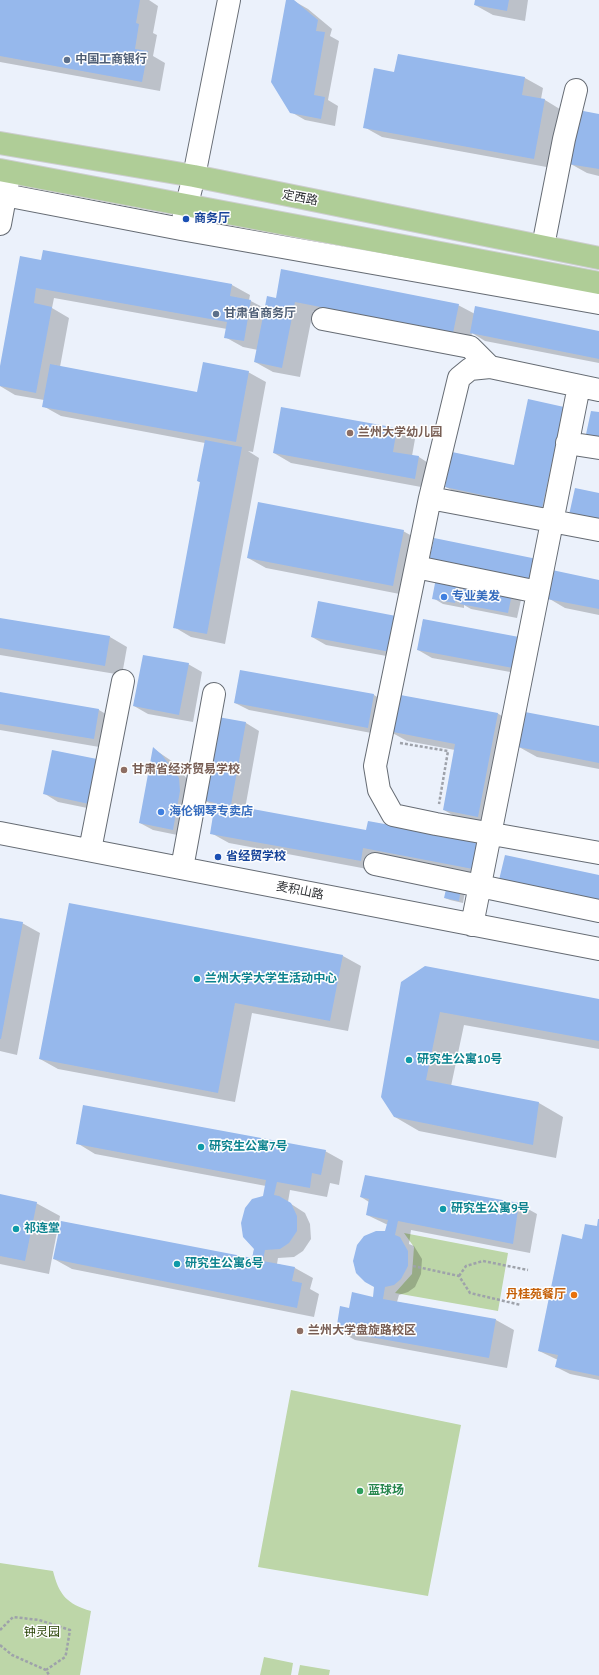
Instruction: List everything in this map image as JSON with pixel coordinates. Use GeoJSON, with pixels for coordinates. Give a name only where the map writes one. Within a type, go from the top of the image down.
{"type":"FeatureCollection","features":[{"type":"Feature","properties":{"kind":"main road","name":"定西路"},"geometry":{"type":"LineString","coordinates":[[0,143],[194,176],[599,258]]}},
{"type":"Feature","properties":{"kind":"main road"},"geometry":{"type":"LineString","coordinates":[[5,171],[599,283]]}},
{"type":"Feature","properties":{"kind":"street"},"geometry":{"type":"LineString","coordinates":[[181,229],[194,176],[229,0]]}},
{"type":"Feature","properties":{"kind":"street"},"geometry":{"type":"LineString","coordinates":[[543,246],[564,139],[576,90]]}},
{"type":"Feature","properties":{"kind":"street"},"geometry":{"type":"LineString","coordinates":[[0,224],[5,171]]}},
{"type":"Feature","properties":{"kind":"street"},"geometry":{"type":"LineString","coordinates":[[3,195],[181,229],[599,303]]}},
{"type":"Feature","properties":{"kind":"street"},"geometry":{"type":"LineString","coordinates":[[323,320],[470,347],[490,367]]}},
{"type":"Feature","properties":{"kind":"street"},"geometry":{"type":"LineString","coordinates":[[472,925],[480,886],[490,834],[552,522],[567,443],[589,388],[490,367],[470,369],[459,378],[430,498],[375,766],[379,790],[393,815],[490,834],[599,853]]}},
{"type":"Feature","properties":{"kind":"street"},"geometry":{"type":"LineString","coordinates":[[567,443],[599,448]]}},
{"type":"Feature","properties":{"kind":"street"},"geometry":{"type":"LineString","coordinates":[[430,498],[599,530]]}},
{"type":"Feature","properties":{"kind":"street"},"geometry":{"type":"LineString","coordinates":[[416,567],[538,592]]}},
{"type":"Feature","properties":{"kind":"street"},"geometry":{"type":"LineString","coordinates":[[90,850],[123,681]]}},
{"type":"Feature","properties":{"kind":"street"},"geometry":{"type":"LineString","coordinates":[[182,868],[214,694]]}},
{"type":"Feature","properties":{"kind":"street","name":"麦积山路"},"geometry":{"type":"LineString","coordinates":[[0,833],[599,949]]}},
{"type":"Feature","properties":{"kind":"street"},"geometry":{"type":"LineString","coordinates":[[375,864],[599,911]]}},
{"type":"Feature","properties":{"kind":"path"},"geometry":{"type":"LineString","coordinates":[[380,739],[448,751],[436,824]]}},
{"type":"Feature","properties":{"kind":"path"},"geometry":{"type":"LineString","coordinates":[[459,1276],[466,1266],[483,1261],[528,1270]]}},
{"type":"Feature","properties":{"kind":"path"},"geometry":{"type":"LineString","coordinates":[[412,1266],[459,1276],[470,1293],[521,1305]]}},
{"type":"Feature","properties":{"kind":"path"},"geometry":{"type":"LineString","coordinates":[[0,1630],[13,1617],[39,1620],[70,1630],[64,1658],[46,1670]]}},
{"type":"Feature","properties":{"kind":"path"},"geometry":{"type":"LineString","coordinates":[[0,1645],[12,1655],[46,1670],[48,1675]]}},
{"type":"Feature","properties":{"kind":"green space"},"geometry":{"type":"Polygon","coordinates":[[[404,1233],[508,1253],[498,1311],[395,1293],[412,1274],[414,1247],[404,1233]]]}},
{"type":"Feature","properties":{"kind":"green space","name":"蓝球场"},"geometry":{"type":"Polygon","coordinates":[[[291,1390],[461,1425],[428,1596],[258,1567],[291,1390]]]}},
{"type":"Feature","properties":{"kind":"green space","name":"钟灵园"},"geometry":{"type":"Polygon","coordinates":[[[0,1563],[53,1571],[58,1586],[65,1597],[70,1602],[91,1611],[80,1675],[0,1675],[0,1563]]]}},
{"type":"Feature","properties":{"kind":"green space"},"geometry":{"type":"Polygon","coordinates":[[[264,1657],[293,1663],[291,1675],[260,1675],[264,1657]]]}},
{"type":"Feature","properties":{"kind":"green space"},"geometry":{"type":"Polygon","coordinates":[[[300,1665],[330,1670],[329,1675],[298,1675],[300,1665]]]}},
{"type":"Feature","properties":{"kind":"building"},"geometry":{"type":"Polygon","coordinates":[[[0,0],[140,0],[136,23],[139,24],[135,49],[148,51],[142,82],[0,56],[0,0]]]}},
{"type":"Feature","properties":{"kind":"building"},"geometry":{"type":"Polygon","coordinates":[[[286,0],[294,0],[318,20],[316,31],[325,32],[314,95],[325,97],[321,119],[290,113],[271,82],[286,0]]]}},
{"type":"Feature","properties":{"kind":"building"},"geometry":{"type":"Polygon","coordinates":[[[475,0],[509,0],[507,11],[474,5],[475,0]]]}},
{"type":"Feature","properties":{"kind":"building"},"geometry":{"type":"Polygon","coordinates":[[[398,54],[525,77],[522,95],[545,99],[534,159],[363,128],[374,68],[394,72],[398,54]]]}},
{"type":"Feature","properties":{"kind":"building"},"geometry":{"type":"Polygon","coordinates":[[[578,110],[599,114],[599,169],[568,164],[578,110]]]}},
{"type":"Feature","properties":{"kind":"building","name":"甘肃省商务厅"},"geometry":{"type":"Polygon","coordinates":[[[43,250],[232,284],[230,296],[251,300],[244,341],[224,338],[227,322],[36,288],[34,303],[52,307],[36,393],[0,386],[0,366],[20,256],[41,260],[43,250]]]}},
{"type":"Feature","properties":{"kind":"building"},"geometry":{"type":"Polygon","coordinates":[[[281,269],[459,304],[453,333],[295,302],[282,368],[254,362],[267,296],[276,298],[281,269]]]}},
{"type":"Feature","properties":{"kind":"building"},"geometry":{"type":"Polygon","coordinates":[[[475,306],[599,331],[599,359],[470,333],[475,306]]]}},
{"type":"Feature","properties":{"kind":"building"},"geometry":{"type":"Polygon","coordinates":[[[203,362],[249,371],[236,442],[42,407],[50,364],[197,392],[203,362]]]}},
{"type":"Feature","properties":{"kind":"building"},"geometry":{"type":"Polygon","coordinates":[[[528,399],[564,407],[542,508],[445,487],[452,452],[514,465],[528,399]]]}},
{"type":"Feature","properties":{"kind":"building"},"geometry":{"type":"Polygon","coordinates":[[[281,407],[397,428],[393,452],[419,456],[415,479],[273,453],[281,407]]]}},
{"type":"Feature","properties":{"kind":"building"},"geometry":{"type":"Polygon","coordinates":[[[591,411],[599,412],[599,441],[585,439],[591,411]]]}},
{"type":"Feature","properties":{"kind":"building"},"geometry":{"type":"Polygon","coordinates":[[[205,440],[242,447],[207,634],[173,628],[200,482],[197,481],[205,440]]]}},
{"type":"Feature","properties":{"kind":"building"},"geometry":{"type":"Polygon","coordinates":[[[575,488],[599,493],[599,521],[569,515],[575,488]]]}},
{"type":"Feature","properties":{"kind":"building"},"geometry":{"type":"Polygon","coordinates":[[[258,502],[404,530],[393,586],[247,558],[258,502]]]}},
{"type":"Feature","properties":{"kind":"building"},"geometry":{"type":"Polygon","coordinates":[[[434,538],[537,559],[532,583],[429,561],[434,538]]]}},
{"type":"Feature","properties":{"kind":"building"},"geometry":{"type":"Polygon","coordinates":[[[552,570],[599,580],[599,609],[547,599],[552,570]]]}},
{"type":"Feature","properties":{"kind":"building"},"geometry":{"type":"Polygon","coordinates":[[[436,578],[459,583],[455,603],[432,599],[436,578]]]}},
{"type":"Feature","properties":{"kind":"building"},"geometry":{"type":"Polygon","coordinates":[[[464,585],[512,594],[508,613],[460,604],[464,585]]]}},
{"type":"Feature","properties":{"kind":"building"},"geometry":{"type":"Polygon","coordinates":[[[318,601],[396,616],[390,652],[311,637],[318,601]]]}},
{"type":"Feature","properties":{"kind":"building"},"geometry":{"type":"Polygon","coordinates":[[[0,618],[110,636],[105,666],[0,648],[0,618]]]}},
{"type":"Feature","properties":{"kind":"building"},"geometry":{"type":"Polygon","coordinates":[[[423,619],[519,637],[513,668],[417,650],[423,619]]]}},
{"type":"Feature","properties":{"kind":"building"},"geometry":{"type":"Polygon","coordinates":[[[143,655],[189,663],[179,715],[133,706],[143,655]]]}},
{"type":"Feature","properties":{"kind":"building"},"geometry":{"type":"Polygon","coordinates":[[[240,670],[374,694],[368,728],[234,703],[240,670]]]}},
{"type":"Feature","properties":{"kind":"building"},"geometry":{"type":"Polygon","coordinates":[[[0,692],[99,709],[94,739],[0,724],[0,692]]]}},
{"type":"Feature","properties":{"kind":"building"},"geometry":{"type":"Polygon","coordinates":[[[395,694],[498,713],[478,817],[443,810],[455,744],[388,731],[395,694]]]}},
{"type":"Feature","properties":{"kind":"building"},"geometry":{"type":"Polygon","coordinates":[[[525,712],[599,726],[599,763],[518,747],[525,712]]]}},
{"type":"Feature","properties":{"kind":"building"},"geometry":{"type":"Polygon","coordinates":[[[218,717],[246,722],[231,805],[366,830],[368,821],[478,841],[473,869],[363,848],[361,861],[210,834],[215,803],[203,800],[218,717]]]}},
{"type":"Feature","properties":{"kind":"building"},"geometry":{"type":"Polygon","coordinates":[[[153,747],[162,755],[179,778],[180,791],[173,830],[139,823],[153,747]]]}},
{"type":"Feature","properties":{"kind":"building"},"geometry":{"type":"Polygon","coordinates":[[[52,750],[97,759],[89,804],[43,794],[52,750]]]}},
{"type":"Feature","properties":{"kind":"building"},"geometry":{"type":"Polygon","coordinates":[[[505,855],[599,875],[599,901],[499,880],[505,855]]]}},
{"type":"Feature","properties":{"kind":"building"},"geometry":{"type":"Polygon","coordinates":[[[447,885],[461,888],[459,901],[444,898],[447,885]]]}},
{"type":"Feature","properties":{"kind":"building","name":"兰州大学大学生活动中心"},"geometry":{"type":"Polygon","coordinates":[[[69,903],[343,955],[330,1021],[235,1003],[218,1093],[39,1059],[69,903]]]}},
{"type":"Feature","properties":{"kind":"building"},"geometry":{"type":"Polygon","coordinates":[[[0,918],[23,922],[1,1039],[0,1039],[0,918]]]}},
{"type":"Feature","properties":{"kind":"building","name":"研究生公寓10号"},"geometry":{"type":"Polygon","coordinates":[[[425,966],[599,999],[599,1041],[440,1012],[426,1080],[539,1102],[533,1145],[394,1117],[381,1097],[401,982],[425,966]]]}},
{"type":"Feature","properties":{"kind":"building"},"geometry":{"type":"Polygon","coordinates":[[[83,1105],[326,1150],[321,1175],[312,1173],[310,1188],[277,1182],[274,1195],[279,1196],[291,1203],[297,1216],[297,1231],[289,1243],[280,1249],[265,1250],[263,1261],[295,1267],[292,1281],[302,1283],[297,1308],[53,1259],[61,1221],[252,1258],[254,1249],[243,1237],[241,1223],[245,1208],[252,1199],[263,1196],[266,1180],[76,1144],[83,1105]]]}},
{"type":"Feature","properties":{"kind":"building"},"geometry":{"type":"Polygon","coordinates":[[[365,1175],[519,1203],[513,1244],[398,1221],[395,1235],[400,1237],[408,1251],[408,1266],[401,1279],[394,1285],[385,1287],[383,1299],[496,1319],[489,1358],[336,1331],[340,1306],[349,1308],[352,1292],[373,1297],[374,1287],[365,1282],[356,1273],[353,1261],[357,1245],[364,1236],[376,1231],[385,1231],[388,1220],[366,1215],[369,1199],[360,1197],[365,1175]]]}},
{"type":"Feature","properties":{"kind":"building","name":"祁连堂"},"geometry":{"type":"Polygon","coordinates":[[[0,1194],[37,1202],[25,1261],[0,1256],[0,1194]]]}},
{"type":"Feature","properties":{"kind":"building","name":"丹桂苑餐厅"},"geometry":{"type":"Polygon","coordinates":[[[598,1219],[599,1376],[555,1367],[558,1355],[538,1351],[562,1234],[582,1239],[585,1224],[597,1226],[598,1219]]]}},
{"type":"Feature","properties":{"kind":"place","name":"中国工商银行"},"geometry":{"type":"Point","coordinates":[67,60]}},
{"type":"Feature","properties":{"kind":"place","name":"商务厅"},"geometry":{"type":"Point","coordinates":[186,219]}},
{"type":"Feature","properties":{"kind":"place","name":"甘肃省商务厅"},"geometry":{"type":"Point","coordinates":[216,314]}},
{"type":"Feature","properties":{"kind":"place","name":"兰州大学幼儿园"},"geometry":{"type":"Point","coordinates":[350,433]}},
{"type":"Feature","properties":{"kind":"place","name":"专业美发"},"geometry":{"type":"Point","coordinates":[444,597]}},
{"type":"Feature","properties":{"kind":"place","name":"甘肃省经济贸易学校"},"geometry":{"type":"Point","coordinates":[124,770]}},
{"type":"Feature","properties":{"kind":"place","name":"海伦钢琴专卖店"},"geometry":{"type":"Point","coordinates":[161,812]}},
{"type":"Feature","properties":{"kind":"place","name":"省经贸学校"},"geometry":{"type":"Point","coordinates":[218,857]}},
{"type":"Feature","properties":{"kind":"place","name":"兰州大学大学生活动中心"},"geometry":{"type":"Point","coordinates":[197,979]}},
{"type":"Feature","properties":{"kind":"place","name":"研究生公寓10号"},"geometry":{"type":"Point","coordinates":[409,1060]}},
{"type":"Feature","properties":{"kind":"place","name":"研究生公寓7号"},"geometry":{"type":"Point","coordinates":[201,1147]}},
{"type":"Feature","properties":{"kind":"place","name":"研究生公寓9号"},"geometry":{"type":"Point","coordinates":[443,1209]}},
{"type":"Feature","properties":{"kind":"place","name":"祁连堂"},"geometry":{"type":"Point","coordinates":[16,1229]}},
{"type":"Feature","properties":{"kind":"place","name":"研究生公寓6号"},"geometry":{"type":"Point","coordinates":[177,1264]}},
{"type":"Feature","properties":{"kind":"place","name":"丹桂苑餐厅"},"geometry":{"type":"Point","coordinates":[574,1295]}},
{"type":"Feature","properties":{"kind":"place","name":"兰州大学盘旋路校区"},"geometry":{"type":"Point","coordinates":[300,1331]}},
{"type":"Feature","properties":{"kind":"place","name":"蓝球场"},"geometry":{"type":"Point","coordinates":[360,1491]}}]}
